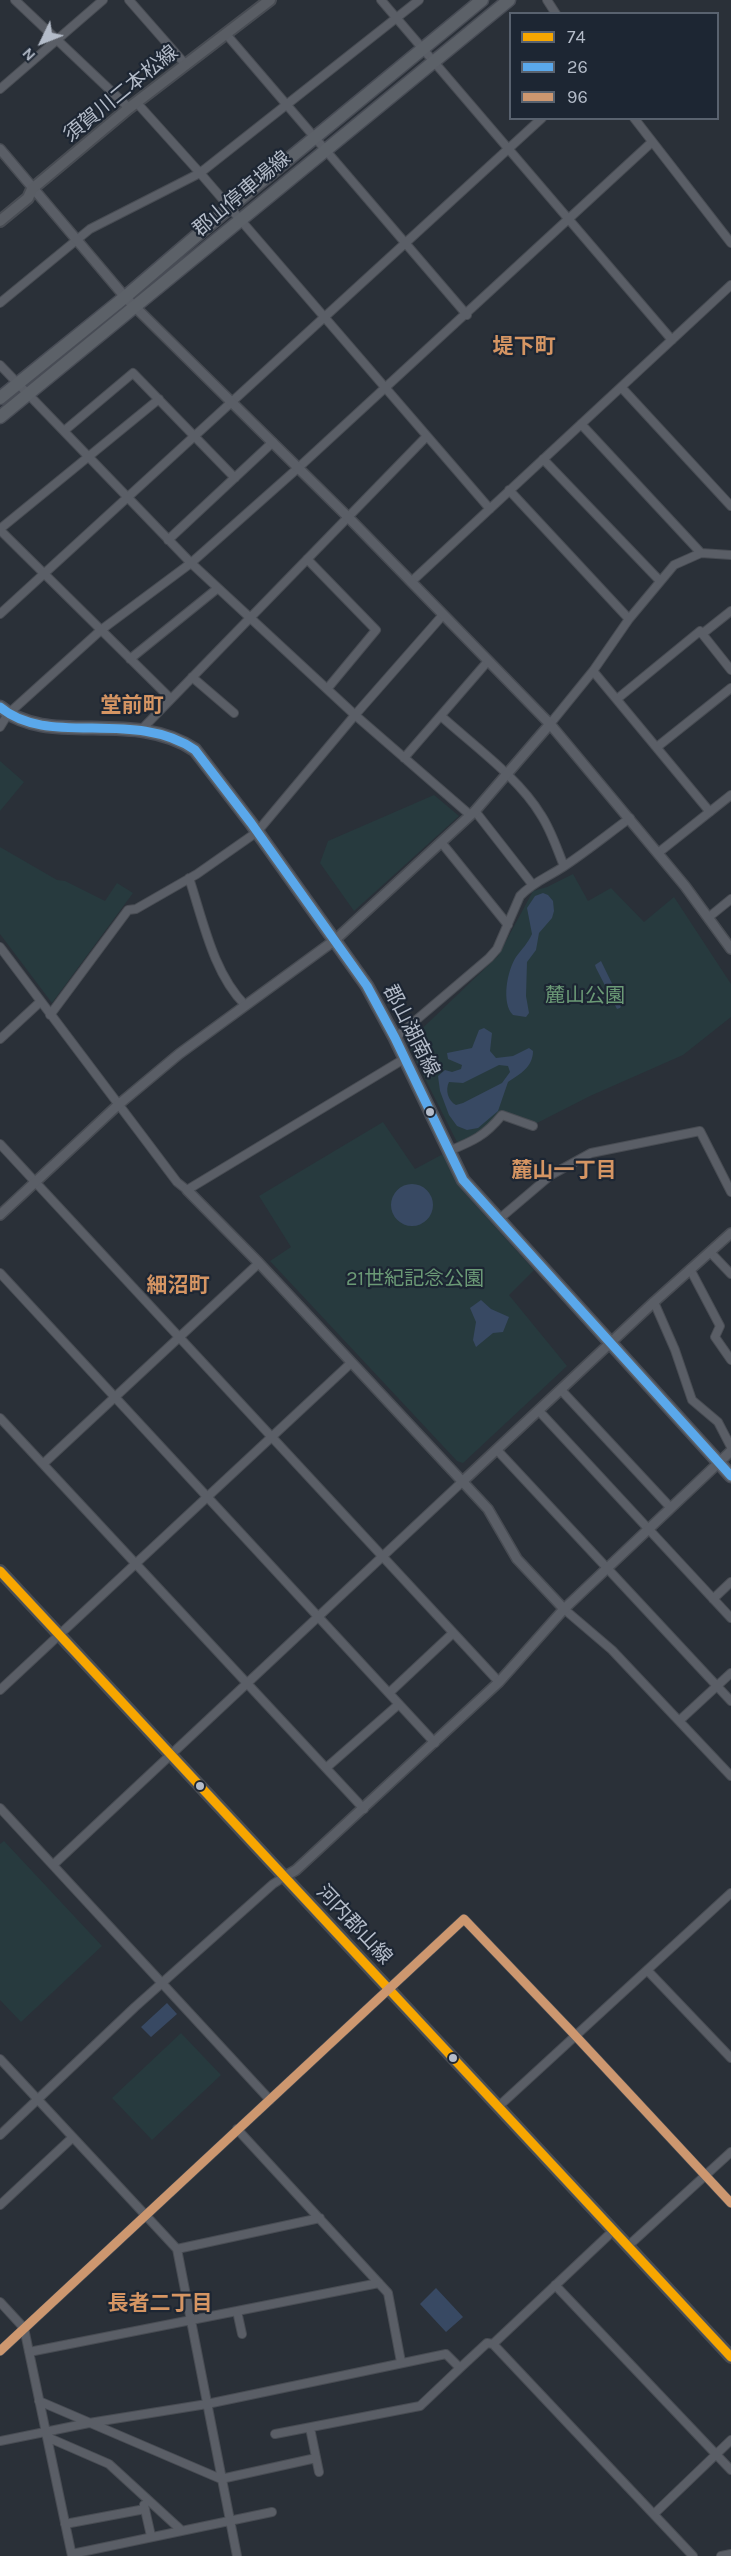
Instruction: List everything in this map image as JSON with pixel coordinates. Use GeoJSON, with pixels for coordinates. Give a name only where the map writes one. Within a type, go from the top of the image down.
{"type":"FeatureCollection","features":[{"type":"Feature","properties":{"kind":"main road","name":"郡山停車場線"},"geometry":{"type":"LineString","coordinates":[[0,398],[126,297],[314,137],[482,0]]}},
{"type":"Feature","properties":{"kind":"main road","name":"郡山停車場線"},"geometry":{"type":"LineString","coordinates":[[0,417],[509,0]]}},
{"type":"Feature","properties":{"kind":"main road","name":"須賀川二本松線"},"geometry":{"type":"LineString","coordinates":[[0,221],[28,198],[32,189],[133,105],[226,34],[262,2]]}},
{"type":"Feature","properties":{"kind":"main road","name":"郡山湖南線"},"geometry":{"type":"LineString","coordinates":[[4,711],[19,720],[52,726],[160,733],[184,742],[195,750],[257,832],[367,986],[395,1038],[463,1180],[731,1476]]}},
{"type":"Feature","properties":{"kind":"main road","name":"河内郡山線"},"geometry":{"type":"LineString","coordinates":[[0,1571],[731,2357]]}},
{"type":"Feature","properties":{"kind":"street"},"geometry":{"type":"LineString","coordinates":[[15,0],[133,105],[200,172],[240,222],[490,509]]}},
{"type":"Feature","properties":{"kind":"street"},"geometry":{"type":"LineString","coordinates":[[0,89],[103,0]]}},
{"type":"Feature","properties":{"kind":"street"},"geometry":{"type":"LineString","coordinates":[[129,0],[186,65]]}},
{"type":"Feature","properties":{"kind":"street"},"geometry":{"type":"LineString","coordinates":[[381,0],[672,340]]}},
{"type":"Feature","properties":{"kind":"street"},"geometry":{"type":"LineString","coordinates":[[0,303],[90,229],[200,172],[419,0]]}},
{"type":"Feature","properties":{"kind":"street"},"geometry":{"type":"LineString","coordinates":[[226,34],[467,315]]}},
{"type":"Feature","properties":{"kind":"street"},"geometry":{"type":"LineString","coordinates":[[0,614],[540,120]]}},
{"type":"Feature","properties":{"kind":"street"},"geometry":{"type":"LineString","coordinates":[[636,120],[731,243]]}},
{"type":"Feature","properties":{"kind":"street"},"geometry":{"type":"LineString","coordinates":[[0,727],[4,711],[101,630],[191,563],[387,389],[652,142]]}},
{"type":"Feature","properties":{"kind":"street"},"geometry":{"type":"LineString","coordinates":[[0,149],[135,307],[348,517],[442,616],[550,724],[630,818],[709,917],[731,949]]}},
{"type":"Feature","properties":{"kind":"street"},"geometry":{"type":"LineString","coordinates":[[411,582],[731,285]]}},
{"type":"Feature","properties":{"kind":"street"},"geometry":{"type":"LineString","coordinates":[[0,365],[191,563],[355,715],[472,813],[532,884]]}},
{"type":"Feature","properties":{"kind":"street"},"geometry":{"type":"LineString","coordinates":[[64,431],[133,373],[235,478]]}},
{"type":"Feature","properties":{"kind":"street"},"geometry":{"type":"LineString","coordinates":[[621,387],[731,506]]}},
{"type":"Feature","properties":{"kind":"street"},"geometry":{"type":"LineString","coordinates":[[159,399],[0,529],[171,699]]}},
{"type":"Feature","properties":{"kind":"street"},"geometry":{"type":"LineString","coordinates":[[580,424],[701,553]]}},
{"type":"Feature","properties":{"kind":"street"},"geometry":{"type":"LineString","coordinates":[[141,730],[426,437]]}},
{"type":"Feature","properties":{"kind":"street"},"geometry":{"type":"LineString","coordinates":[[168,540],[273,442]]}},
{"type":"Feature","properties":{"kind":"street"},"geometry":{"type":"LineString","coordinates":[[543,459],[660,581]]}},
{"type":"Feature","properties":{"kind":"street"},"geometry":{"type":"LineString","coordinates":[[508,490],[629,619]]}},
{"type":"Feature","properties":{"kind":"street"},"geometry":{"type":"LineString","coordinates":[[0,1215],[118,1105],[179,1054],[335,940],[472,813],[550,724],[593,671],[629,619],[674,565],[701,553],[731,555]]}},
{"type":"Feature","properties":{"kind":"street"},"geometry":{"type":"LineString","coordinates":[[307,559],[376,630],[327,689]]}},
{"type":"Feature","properties":{"kind":"street"},"geometry":{"type":"LineString","coordinates":[[130,659],[218,588]]}},
{"type":"Feature","properties":{"kind":"street"},"geometry":{"type":"LineString","coordinates":[[702,634],[731,611]]}},
{"type":"Feature","properties":{"kind":"street"},"geometry":{"type":"LineString","coordinates":[[50,1015],[128,910],[136,909],[189,878],[257,832],[442,616]]}},
{"type":"Feature","properties":{"kind":"street"},"geometry":{"type":"LineString","coordinates":[[617,699],[700,631],[731,670]]}},
{"type":"Feature","properties":{"kind":"street"},"geometry":{"type":"LineString","coordinates":[[404,758],[488,661]]}},
{"type":"Feature","properties":{"kind":"street"},"geometry":{"type":"LineString","coordinates":[[593,671],[710,812]]}},
{"type":"Feature","properties":{"kind":"street"},"geometry":{"type":"LineString","coordinates":[[192,677],[234,713]]}},
{"type":"Feature","properties":{"kind":"street"},"geometry":{"type":"LineString","coordinates":[[657,747],[731,688]]}},
{"type":"Feature","properties":{"kind":"street"},"geometry":{"type":"LineString","coordinates":[[441,716],[507,775],[542,815],[564,866]]}},
{"type":"Feature","properties":{"kind":"street"},"geometry":{"type":"LineString","coordinates":[[658,853],[731,795]]}},
{"type":"Feature","properties":{"kind":"street"},"geometry":{"type":"LineString","coordinates":[[395,1038],[489,958],[497,949],[520,896],[532,884],[564,866],[630,818]]}},
{"type":"Feature","properties":{"kind":"street"},"geometry":{"type":"LineString","coordinates":[[441,842],[508,925]]}},
{"type":"Feature","properties":{"kind":"street"},"geometry":{"type":"LineString","coordinates":[[189,878],[222,972],[232,991],[245,1005]]}},
{"type":"Feature","properties":{"kind":"street"},"geometry":{"type":"LineString","coordinates":[[709,917],[731,899]]}},
{"type":"Feature","properties":{"kind":"street"},"geometry":{"type":"LineString","coordinates":[[0,947],[177,1182],[259,1263],[488,1509],[517,1559],[564,1609],[612,1650],[731,1776]]}},
{"type":"Feature","properties":{"kind":"street"},"geometry":{"type":"LineString","coordinates":[[0,1039],[40,1002]]}},
{"type":"Feature","properties":{"kind":"street"},"geometry":{"type":"LineString","coordinates":[[187,1190],[404,1059]]}},
{"type":"Feature","properties":{"kind":"street"},"geometry":{"type":"LineString","coordinates":[[449,1151],[478,1139],[490,1130],[502,1115],[533,1126]]}},
{"type":"Feature","properties":{"kind":"street"},"geometry":{"type":"LineString","coordinates":[[498,1220],[551,1175],[591,1153],[700,1131],[731,1192]]}},
{"type":"Feature","properties":{"kind":"street"},"geometry":{"type":"LineString","coordinates":[[0,1144],[498,1682]]}},
{"type":"Feature","properties":{"kind":"street"},"geometry":{"type":"LineString","coordinates":[[53,1865],[654,1302],[731,1233]]}},
{"type":"Feature","properties":{"kind":"street"},"geometry":{"type":"LineString","coordinates":[[711,1252],[731,1274]]}},
{"type":"Feature","properties":{"kind":"street"},"geometry":{"type":"LineString","coordinates":[[44,1464],[259,1263]]}},
{"type":"Feature","properties":{"kind":"street"},"geometry":{"type":"LineString","coordinates":[[690,1269],[720,1326],[715,1337],[731,1360]]}},
{"type":"Feature","properties":{"kind":"street"},"geometry":{"type":"LineString","coordinates":[[0,1273],[435,1743]]}},
{"type":"Feature","properties":{"kind":"street"},"geometry":{"type":"LineString","coordinates":[[0,2135],[135,2007],[273,1884],[296,1870],[435,1743],[498,1682],[564,1609],[607,1566],[731,1449],[718,1422],[692,1400],[675,1350],[654,1302]]}},
{"type":"Feature","properties":{"kind":"street"},"geometry":{"type":"LineString","coordinates":[[0,1690],[351,1363]]}},
{"type":"Feature","properties":{"kind":"street"},"geometry":{"type":"LineString","coordinates":[[561,1390],[670,1508]]}},
{"type":"Feature","properties":{"kind":"street"},"geometry":{"type":"LineString","coordinates":[[538,1411],[731,1618]]}},
{"type":"Feature","properties":{"kind":"street"},"geometry":{"type":"LineString","coordinates":[[0,1418],[364,1809]]}},
{"type":"Feature","properties":{"kind":"street"},"geometry":{"type":"LineString","coordinates":[[497,1450],[731,1701]]}},
{"type":"Feature","properties":{"kind":"street"},"geometry":{"type":"LineString","coordinates":[[713,1599],[731,1582]]}},
{"type":"Feature","properties":{"kind":"street"},"geometry":{"type":"LineString","coordinates":[[389,1693],[453,1633]]}},
{"type":"Feature","properties":{"kind":"street"},"geometry":{"type":"LineString","coordinates":[[680,1720],[731,1673]]}},
{"type":"Feature","properties":{"kind":"street"},"geometry":{"type":"LineString","coordinates":[[326,1768],[399,1704]]}},
{"type":"Feature","properties":{"kind":"street"},"geometry":{"type":"LineString","coordinates":[[0,1808],[270,2100]]}},
{"type":"Feature","properties":{"kind":"street"},"geometry":{"type":"LineString","coordinates":[[499,2106],[731,1893]]}},
{"type":"Feature","properties":{"kind":"street"},"geometry":{"type":"LineString","coordinates":[[0,2351],[464,1919],[731,2203]]}},
{"type":"Feature","properties":{"kind":"street"},"geometry":{"type":"LineString","coordinates":[[648,1970],[731,2058]]}},
{"type":"Feature","properties":{"kind":"street"},"geometry":{"type":"LineString","coordinates":[[0,2059],[177,2249],[237,2556]]}},
{"type":"Feature","properties":{"kind":"street"},"geometry":{"type":"LineString","coordinates":[[237,2129],[388,2293],[401,2362]]}},
{"type":"Feature","properties":{"kind":"street"},"geometry":{"type":"LineString","coordinates":[[0,2205],[72,2138]]}},
{"type":"Feature","properties":{"kind":"street"},"geometry":{"type":"LineString","coordinates":[[628,2246],[731,2152]]}},
{"type":"Feature","properties":{"kind":"street"},"geometry":{"type":"LineString","coordinates":[[177,2249],[320,2218]]}},
{"type":"Feature","properties":{"kind":"street"},"geometry":{"type":"LineString","coordinates":[[492,2344],[614,2230]]}},
{"type":"Feature","properties":{"kind":"street"},"geometry":{"type":"LineString","coordinates":[[29,2352],[379,2283]]}},
{"type":"Feature","properties":{"kind":"street"},"geometry":{"type":"LineString","coordinates":[[555,2285],[731,2470]]}},
{"type":"Feature","properties":{"kind":"street"},"geometry":{"type":"LineString","coordinates":[[0,2302],[24,2328],[72,2555],[230,2519],[272,2512]]}},
{"type":"Feature","properties":{"kind":"street"},"geometry":{"type":"LineString","coordinates":[[237,2311],[242,2334]]}},
{"type":"Feature","properties":{"kind":"street"},"geometry":{"type":"LineString","coordinates":[[275,2434],[420,2406],[487,2343],[492,2344],[693,2556]]}},
{"type":"Feature","properties":{"kind":"street"},"geometry":{"type":"LineString","coordinates":[[0,2441],[46,2435],[89,2423],[207,2404],[446,2354],[460,2368]]}},
{"type":"Feature","properties":{"kind":"street"},"geometry":{"type":"LineString","coordinates":[[39,2401],[221,2479],[316,2458]]}},
{"type":"Feature","properties":{"kind":"street"},"geometry":{"type":"LineString","coordinates":[[310,2428],[319,2472]]}},
{"type":"Feature","properties":{"kind":"street"},"geometry":{"type":"LineString","coordinates":[[46,2435],[109,2464],[181,2530]]}},
{"type":"Feature","properties":{"kind":"street"},"geometry":{"type":"LineString","coordinates":[[654,2514],[731,2440]]}},
{"type":"Feature","properties":{"kind":"street"},"geometry":{"type":"LineString","coordinates":[[141,2492],[151,2536]]}},
{"type":"Feature","properties":{"kind":"street"},"geometry":{"type":"LineString","coordinates":[[65,2524],[145,2509]]}},
{"type":"Feature","properties":{"kind":"street"},"geometry":{"type":"LineString","coordinates":[[721,2556],[731,2554]]}},
{"type":"Feature","properties":{"kind":"green space"},"geometry":{"type":"Polygon","coordinates":[[[0,761],[24,782],[0,811],[0,761]]]}},
{"type":"Feature","properties":{"kind":"green space"},"geometry":{"type":"Polygon","coordinates":[[[434,795],[459,816],[354,911],[320,863],[328,841],[434,795]]]}},
{"type":"Feature","properties":{"kind":"green space"},"geometry":{"type":"Polygon","coordinates":[[[0,847],[57,880],[65,881],[105,901],[117,883],[133,893],[52,1003],[0,934],[0,847]]]}},
{"type":"Feature","properties":{"kind":"green space","name":"麓山公園"},"geometry":{"type":"Polygon","coordinates":[[[573,874],[588,901],[611,888],[644,922],[674,897],[731,984],[731,1017],[683,1055],[590,1096],[539,1122],[534,1124],[500,1113],[476,1137],[458,1144],[407,1043],[498,956],[533,891],[573,874]]]}},
{"type":"Feature","properties":{"kind":"green space","name":"21世紀記念公園"},"geometry":{"type":"Polygon","coordinates":[[[383,1122],[415,1169],[443,1154],[461,1189],[534,1270],[509,1295],[567,1366],[463,1463],[457,1461],[270,1261],[291,1247],[259,1196],[383,1122]]]}},
{"type":"Feature","properties":{"kind":"green space"},"geometry":{"type":"Polygon","coordinates":[[[4,1841],[102,1946],[21,2022],[0,2000],[0,1844],[4,1841]]]}},
{"type":"Feature","properties":{"kind":"green space"},"geometry":{"type":"Polygon","coordinates":[[[181,2033],[221,2075],[152,2140],[112,2098],[181,2033]]]}},
{"type":"Feature","properties":{"kind":"water"},"geometry":{"type":"Polygon","coordinates":[[[543,893],[553,901],[554,911],[552,918],[539,933],[536,950],[527,962],[526,996],[529,1013],[526,1017],[513,1015],[507,1003],[508,978],[516,957],[532,934],[527,908],[535,896],[543,893]]]}},
{"type":"Feature","properties":{"kind":"water"},"geometry":{"type":"Polygon","coordinates":[[[601,961],[622,1004],[620,1008],[617,1009],[596,968],[595,965],[601,961]]]}},
{"type":"Feature","properties":{"kind":"water"},"geometry":{"type":"Polygon","coordinates":[[[484,1028],[492,1033],[490,1051],[496,1058],[513,1056],[529,1048],[533,1051],[531,1061],[525,1069],[508,1082],[498,1111],[478,1128],[467,1130],[457,1126],[449,1115],[440,1091],[438,1076],[445,1070],[452,1072],[461,1069],[462,1065],[448,1059],[447,1053],[472,1048],[479,1030],[484,1028]],[[499,1065],[463,1083],[449,1082],[447,1092],[449,1098],[456,1105],[502,1083],[510,1072],[508,1066],[499,1065]]]}},
{"type":"Feature","properties":{"kind":"water"},"geometry":{"type":"Polygon","coordinates":[[[412,1184],[427,1190],[433,1205],[427,1220],[412,1226],[397,1220],[391,1205],[397,1190],[412,1184]]]}},
{"type":"Feature","properties":{"kind":"water"},"geometry":{"type":"Polygon","coordinates":[[[481,1300],[491,1309],[509,1317],[503,1332],[493,1333],[476,1347],[473,1340],[476,1322],[470,1308],[481,1300]]]}},
{"type":"Feature","properties":{"kind":"water"},"geometry":{"type":"Polygon","coordinates":[[[167,2003],[177,2014],[151,2037],[141,2027],[167,2003]]]}},
{"type":"Feature","properties":{"kind":"water"},"geometry":{"type":"Polygon","coordinates":[[[436,2288],[463,2317],[446,2332],[420,2304],[436,2288]]]}},
{"type":"Feature","properties":{"kind":"transit line","name":"26"},"geometry":{"type":"LineString","coordinates":[[0,707],[19,719],[42,725],[146,731],[171,738],[195,750],[251,823],[367,986],[395,1038],[463,1180],[731,1476]]}},
{"type":"Feature","properties":{"kind":"transit line","name":"74"},"geometry":{"type":"LineString","coordinates":[[0,1571],[731,2357]]}},
{"type":"Feature","properties":{"kind":"transit line","name":"96"},"geometry":{"type":"LineString","coordinates":[[0,2351],[464,1919],[731,2203]]}},
{"type":"Feature","properties":{"kind":"district","name":"堤下町"},"geometry":{"type":"Point","coordinates":[524,347]}},
{"type":"Feature","properties":{"kind":"district","name":"堂前町"},"geometry":{"type":"Point","coordinates":[132,706]}},
{"type":"Feature","properties":{"kind":"district","name":"麓山一丁目"},"geometry":{"type":"Point","coordinates":[564,1171]}},
{"type":"Feature","properties":{"kind":"district","name":"細沼町"},"geometry":{"type":"Point","coordinates":[178,1286]}},
{"type":"Feature","properties":{"kind":"district","name":"長者二丁目"},"geometry":{"type":"Point","coordinates":[160,2304]}}]}
